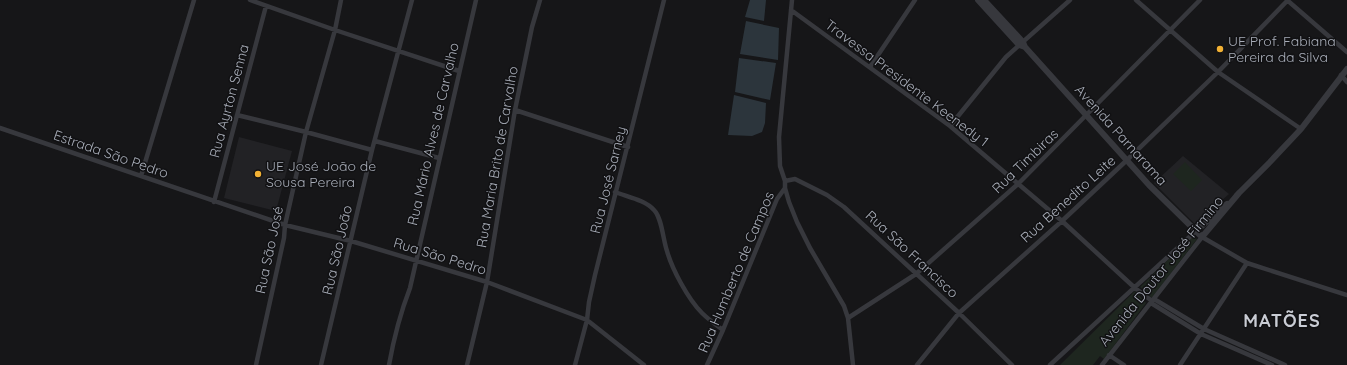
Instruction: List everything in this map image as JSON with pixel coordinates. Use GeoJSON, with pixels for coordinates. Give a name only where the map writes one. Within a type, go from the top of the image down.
{"type":"FeatureCollection","features":[{"type":"Feature","properties":{"kind":"street"},"geometry":{"type":"LineString","coordinates":[[141,176],[194,0]]}},
{"type":"Feature","properties":{"kind":"street"},"geometry":{"type":"LineString","coordinates":[[250,0],[459,71]]}},
{"type":"Feature","properties":{"kind":"street","name":"Rua São José"},"geometry":{"type":"LineString","coordinates":[[256,365],[306,132],[335,30],[341,0]]}},
{"type":"Feature","properties":{"kind":"street","name":"Rua São João"},"geometry":{"type":"LineString","coordinates":[[321,365],[372,150],[397,51],[412,0]]}},
{"type":"Feature","properties":{"kind":"street","name":"Rua Mário Alves de Carvalho"},"geometry":{"type":"LineString","coordinates":[[389,365],[400,315],[410,288],[476,0]]}},
{"type":"Feature","properties":{"kind":"street","name":"Rua Maria Brito de Carvalho"},"geometry":{"type":"LineString","coordinates":[[467,365],[486,282],[515,110],[532,27],[540,0]]}},
{"type":"Feature","properties":{"kind":"street","name":"Rua José Sarney"},"geometry":{"type":"LineString","coordinates":[[575,365],[587,320],[589,302],[615,192],[628,147],[664,0]]}},
{"type":"Feature","properties":{"kind":"street"},"geometry":{"type":"LineString","coordinates":[[792,0],[778,137],[780,166],[785,181],[785,188],[789,202],[804,236],[844,306],[848,318],[853,365]]}},
{"type":"Feature","properties":{"kind":"street"},"geometry":{"type":"LineString","coordinates":[[870,67],[916,0]]}},
{"type":"Feature","properties":{"kind":"street","name":"Avenida Parnarama"},"geometry":{"type":"LineString","coordinates":[[978,0],[1023,45]]}},
{"type":"Feature","properties":{"kind":"street","name":"Avenida Parnarama"},"geometry":{"type":"LineString","coordinates":[[984,0],[1149,185],[1202,237]]}},
{"type":"Feature","properties":{"kind":"street"},"geometry":{"type":"LineString","coordinates":[[950,126],[1006,57],[1023,45],[1070,0]]}},
{"type":"Feature","properties":{"kind":"street"},"geometry":{"type":"LineString","coordinates":[[1136,0],[1218,72],[1300,129]]}},
{"type":"Feature","properties":{"kind":"street","name":"Rua Timbiras"},"geometry":{"type":"LineString","coordinates":[[848,318],[916,274],[1018,184],[1200,0]]}},
{"type":"Feature","properties":{"kind":"street"},"geometry":{"type":"LineString","coordinates":[[1288,0],[1347,52]]}},
{"type":"Feature","properties":{"kind":"street","name":"Rua Benedito Leite"},"geometry":{"type":"LineString","coordinates":[[916,365],[959,312],[1062,221],[1127,160],[1218,72],[1288,0]]}},
{"type":"Feature","properties":{"kind":"street","name":"Rua Ayrton Senna"},"geometry":{"type":"LineString","coordinates":[[214,202],[266,6]]}},
{"type":"Feature","properties":{"kind":"street","name":"Travessa Presidente Keenedy 1"},"geometry":{"type":"LineString","coordinates":[[791,10],[950,126],[1062,221],[1135,288],[1152,301]]}},
{"type":"Feature","properties":{"kind":"street","name":"Avenida Doutor José Firmino"},"geometry":{"type":"LineString","coordinates":[[1196,231],[1239,193],[1300,129],[1345,72],[1347,64]]}},
{"type":"Feature","properties":{"kind":"street"},"geometry":{"type":"LineString","coordinates":[[1345,72],[1347,82]]}},
{"type":"Feature","properties":{"kind":"street"},"geometry":{"type":"LineString","coordinates":[[515,110],[628,147]]}},
{"type":"Feature","properties":{"kind":"street"},"geometry":{"type":"LineString","coordinates":[[237,115],[372,150]]}},
{"type":"Feature","properties":{"kind":"street","name":"Estrada São Pedro"},"geometry":{"type":"LineString","coordinates":[[0,128],[214,202]]}},
{"type":"Feature","properties":{"kind":"street"},"geometry":{"type":"LineString","coordinates":[[375,141],[439,158]]}},
{"type":"Feature","properties":{"kind":"street","name":"Rua São Francisco"},"geometry":{"type":"LineString","coordinates":[[785,181],[795,179],[827,195],[844,207],[959,312],[1012,365]]}},
{"type":"Feature","properties":{"kind":"street","name":"Rua Humberto de Campos"},"geometry":{"type":"LineString","coordinates":[[707,365],[777,199],[785,188]]}},
{"type":"Feature","properties":{"kind":"street"},"geometry":{"type":"LineString","coordinates":[[615,192],[648,204],[657,213],[671,263],[686,291],[701,312],[723,330]]}},
{"type":"Feature","properties":{"kind":"street","name":"Avenida Doutor José Firmino"},"geometry":{"type":"LineString","coordinates":[[1102,365],[1202,237],[1239,193]]}},
{"type":"Feature","properties":{"kind":"street","name":"Rua São Pedro"},"geometry":{"type":"LineString","coordinates":[[214,202],[285,225],[351,241],[486,282],[587,320],[644,365]]}},
{"type":"Feature","properties":{"kind":"street"},"geometry":{"type":"LineString","coordinates":[[1050,365],[1196,231]]}},
{"type":"Feature","properties":{"kind":"street"},"geometry":{"type":"LineString","coordinates":[[1202,237],[1247,263],[1347,295]]}},
{"type":"Feature","properties":{"kind":"street"},"geometry":{"type":"LineString","coordinates":[[1180,365],[1247,263]]}},
{"type":"Feature","properties":{"kind":"street"},"geometry":{"type":"LineString","coordinates":[[1152,301],[1204,329],[1285,365]]}},
{"type":"Feature","properties":{"kind":"street"},"geometry":{"type":"LineString","coordinates":[[1152,301],[1201,334],[1272,365]]}},
{"type":"Feature","properties":{"kind":"street"},"geometry":{"type":"LineString","coordinates":[[1109,355],[1124,365]]}},
{"type":"Feature","properties":{"kind":"shaded area"},"geometry":{"type":"Polygon","coordinates":[[[750,0],[766,0],[764,21],[745,17],[750,0]]]}},
{"type":"Feature","properties":{"kind":"shaded area"},"geometry":{"type":"Polygon","coordinates":[[[746,21],[779,28],[778,60],[740,54],[746,21]]]}},
{"type":"Feature","properties":{"kind":"shaded area"},"geometry":{"type":"Polygon","coordinates":[[[739,58],[776,63],[770,100],[735,92],[739,58]]]}},
{"type":"Feature","properties":{"kind":"shaded area"},"geometry":{"type":"Polygon","coordinates":[[[734,95],[766,103],[765,123],[762,132],[752,136],[728,135],[734,95]]]}},
{"type":"Feature","properties":{"kind":"shaded area","name":"UE José João de Sousa Pereira"},"geometry":{"type":"Polygon","coordinates":[[[239,137],[292,151],[276,211],[224,198],[239,137]]]}},
{"type":"Feature","properties":{"kind":"shaded area"},"geometry":{"type":"Polygon","coordinates":[[[1183,156],[1229,194],[1195,224],[1154,183],[1183,156]]]}},
{"type":"Feature","properties":{"kind":"shaded area"},"geometry":{"type":"Polygon","coordinates":[[[1185,162],[1202,180],[1191,191],[1173,174],[1185,162]]]}},
{"type":"Feature","properties":{"kind":"shaded area"},"geometry":{"type":"Polygon","coordinates":[[[1193,236],[1197,239],[1152,298],[1140,287],[1193,236]]]}},
{"type":"Feature","properties":{"kind":"shaded area"},"geometry":{"type":"Polygon","coordinates":[[[1135,291],[1146,303],[1104,359],[1100,356],[1093,365],[1060,365],[1135,291]]]}},
{"type":"Feature","properties":{"kind":"place","name":"UE Prof. Fabiana Pereira da Silva"},"geometry":{"type":"Point","coordinates":[1220,49]}},
{"type":"Feature","properties":{"kind":"place","name":"UE José João de Sousa Pereira"},"geometry":{"type":"Point","coordinates":[258,174]}},
{"type":"Feature","properties":{"kind":"district","name":"MATÕES"},"geometry":{"type":"Point","coordinates":[1282,320]}}]}
